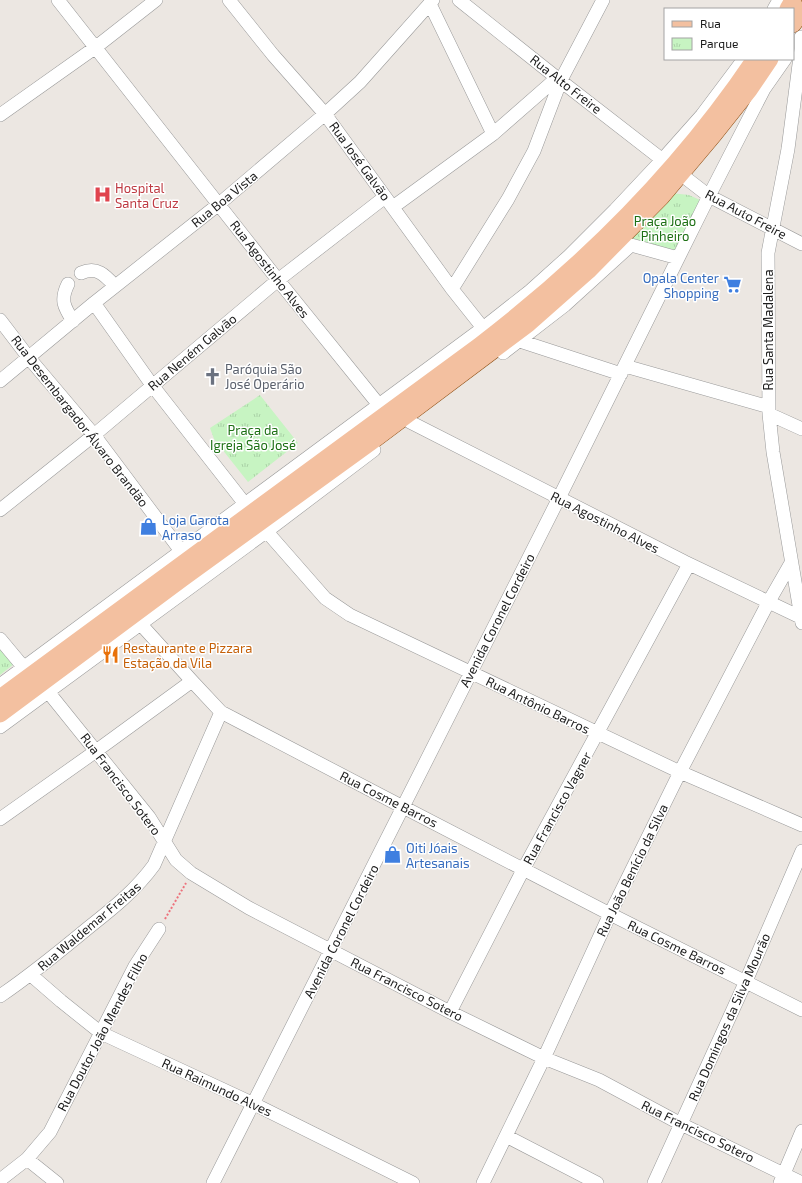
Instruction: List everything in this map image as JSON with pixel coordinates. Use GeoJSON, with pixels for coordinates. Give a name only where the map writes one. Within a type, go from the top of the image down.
{"type":"FeatureCollection","features":[{"type":"Feature","properties":{"kind":"main road"},"geometry":{"type":"LineString","coordinates":[[799,40],[802,10]]}},
{"type":"Feature","properties":{"kind":"main road"},"geometry":{"type":"LineString","coordinates":[[672,167],[743,77],[754,60]]}},
{"type":"Feature","properties":{"kind":"main road"},"geometry":{"type":"LineString","coordinates":[[0,698],[36,679],[137,620],[182,571],[264,527],[368,435],[498,331],[583,267],[672,167],[749,90],[769,60]]}},
{"type":"Feature","properties":{"kind":"main road"},"geometry":{"type":"LineString","coordinates":[[0,714],[36,679],[182,571],[258,509],[368,435]]}},
{"type":"Feature","properties":{"kind":"street","name":"Rua Agostinho Alves"},"geometry":{"type":"LineString","coordinates":[[58,0],[278,280],[379,405]]}},
{"type":"Feature","properties":{"kind":"street"},"geometry":{"type":"LineString","coordinates":[[0,115],[96,47],[156,0]]}},
{"type":"Feature","properties":{"kind":"street","name":"Rua José Galvão"},"geometry":{"type":"LineString","coordinates":[[229,0],[273,55],[326,114],[452,289],[483,328]]}},
{"type":"Feature","properties":{"kind":"street","name":"Rua Alto Freire"},"geometry":{"type":"LineString","coordinates":[[459,0],[672,167]]}},
{"type":"Feature","properties":{"kind":"street"},"geometry":{"type":"LineString","coordinates":[[452,289],[508,199],[534,151],[559,79],[603,0]]}},
{"type":"Feature","properties":{"kind":"street"},"geometry":{"type":"LineString","coordinates":[[432,2],[493,134]]}},
{"type":"Feature","properties":{"kind":"street","name":"Rua Boa Vista"},"geometry":{"type":"LineString","coordinates":[[0,381],[115,286],[219,204],[326,114],[360,82],[432,2]]}},
{"type":"Feature","properties":{"kind":"street","name":"Rua Santa Madalena"},"geometry":{"type":"LineString","coordinates":[[799,40],[788,148],[768,253],[769,411],[773,452],[791,563],[802,619]]}},
{"type":"Feature","properties":{"kind":"street"},"geometry":{"type":"LineString","coordinates":[[672,167],[702,115],[743,60]]}},
{"type":"Feature","properties":{"kind":"street","name":"Avenida Coronel Cordeiro"},"geometry":{"type":"LineString","coordinates":[[213,1183],[559,498],[709,196],[764,88],[784,60]]}},
{"type":"Feature","properties":{"kind":"street"},"geometry":{"type":"LineString","coordinates":[[393,207],[493,134],[559,79]]}},
{"type":"Feature","properties":{"kind":"street","name":"Rua Auto Freire"},"geometry":{"type":"LineString","coordinates":[[672,167],[709,196],[802,244]]}},
{"type":"Feature","properties":{"kind":"street","name":"Rua Neném Galvão"},"geometry":{"type":"LineString","coordinates":[[0,510],[94,435],[278,280],[385,196]]}},
{"type":"Feature","properties":{"kind":"street"},"geometry":{"type":"LineString","coordinates":[[182,571],[245,504],[483,328],[530,291],[631,245],[678,258]]}},
{"type":"Feature","properties":{"kind":"street"},"geometry":{"type":"LineString","coordinates":[[264,527],[410,422],[565,305],[583,267]]}},
{"type":"Feature","properties":{"kind":"street"},"geometry":{"type":"LineString","coordinates":[[81,273],[89,270],[98,272],[105,276],[115,286]]}},
{"type":"Feature","properties":{"kind":"street"},"geometry":{"type":"LineString","coordinates":[[68,284],[63,294],[64,302],[66,311],[73,321]]}},
{"type":"Feature","properties":{"kind":"street"},"geometry":{"type":"LineString","coordinates":[[94,303],[152,385],[245,504]]}},
{"type":"Feature","properties":{"kind":"street","name":"Rua Desembargador Álvaro Brandão"},"geometry":{"type":"LineString","coordinates":[[0,320],[29,358],[94,435],[182,571]]}},
{"type":"Feature","properties":{"kind":"street"},"geometry":{"type":"LineString","coordinates":[[520,340],[769,411],[802,429]]}},
{"type":"Feature","properties":{"kind":"street","name":"Rua Agostinho Alves"},"geometry":{"type":"LineString","coordinates":[[410,422],[689,564],[802,619]]}},
{"type":"Feature","properties":{"kind":"street","name":"Rua Antônio Barros"},"geometry":{"type":"LineString","coordinates":[[264,527],[325,598],[350,615],[597,734],[802,825]]}},
{"type":"Feature","properties":{"kind":"street","name":"Rua João Benício da Silva"},"geometry":{"type":"LineString","coordinates":[[483,1183],[544,1058],[610,914],[680,772],[768,603],[791,563]]}},
{"type":"Feature","properties":{"kind":"street","name":"Rua Francisco Vagner"},"geometry":{"type":"LineString","coordinates":[[450,1012],[524,868],[689,564]]}},
{"type":"Feature","properties":{"kind":"street","name":"Rua Cosme Barros"},"geometry":{"type":"LineString","coordinates":[[137,620],[222,712],[610,914],[802,1010]]}},
{"type":"Feature","properties":{"kind":"street","name":"Rua Francisco Sotero"},"geometry":{"type":"LineString","coordinates":[[0,639],[36,679],[96,751],[149,818],[176,860],[191,873],[249,908],[450,1012],[544,1058],[599,1080],[782,1178],[802,1183]]}},
{"type":"Feature","properties":{"kind":"street"},"geometry":{"type":"LineString","coordinates":[[0,685],[36,679]]}},
{"type":"Feature","properties":{"kind":"street"},"geometry":{"type":"LineString","coordinates":[[0,727],[36,679]]}},
{"type":"Feature","properties":{"kind":"street"},"geometry":{"type":"LineString","coordinates":[[0,819],[192,681]]}},
{"type":"Feature","properties":{"kind":"street","name":"Rua Waldemar Freitas"},"geometry":{"type":"LineString","coordinates":[[0,996],[31,975],[116,905],[144,879],[154,865],[222,712]]}},
{"type":"Feature","properties":{"kind":"street","name":"Rua Domingos da Silva Mourão"},"geometry":{"type":"LineString","coordinates":[[654,1183],[746,981],[802,851]]}},
{"type":"Feature","properties":{"kind":"street","name":"Rua Doutor João Mendes Filho"},"geometry":{"type":"LineString","coordinates":[[0,1180],[27,1159],[50,1132],[135,966],[159,929]]}},
{"type":"Feature","properties":{"kind":"street","name":"Rua Raimundo Alves"},"geometry":{"type":"LineString","coordinates":[[31,975],[101,1033],[254,1104],[413,1183]]}},
{"type":"Feature","properties":{"kind":"street"},"geometry":{"type":"LineString","coordinates":[[782,1178],[802,1131]]}},
{"type":"Feature","properties":{"kind":"street"},"geometry":{"type":"LineString","coordinates":[[506,1136],[597,1183]]}},
{"type":"Feature","properties":{"kind":"street"},"geometry":{"type":"LineString","coordinates":[[27,1159],[57,1183]]}},
{"type":"Feature","properties":{"kind":"path"},"geometry":{"type":"LineString","coordinates":[[159,929],[191,873]]}},
{"type":"Feature","properties":{"kind":"green space","name":"Praça João Pinheiro"},"geometry":{"type":"Polygon","coordinates":[[[671,193],[689,195],[700,200],[675,252],[642,241],[632,240],[607,262],[671,193]]]}},
{"type":"Feature","properties":{"kind":"green space","name":"Praça da Igreja São José"},"geometry":{"type":"Polygon","coordinates":[[[260,395],[298,443],[248,482],[214,439],[210,428],[260,395]]]}},
{"type":"Feature","properties":{"kind":"green space"},"geometry":{"type":"Polygon","coordinates":[[[0,648],[14,664],[0,675],[0,648]]]}},
{"type":"Feature","properties":{"kind":"place","name":"Hospital Santa Cruz"},"geometry":{"type":"Point","coordinates":[102,195]}},
{"type":"Feature","properties":{"kind":"place","name":"Opala Center Shopping"},"geometry":{"type":"Point","coordinates":[732,285]}},
{"type":"Feature","properties":{"kind":"place","name":"Paróquia São José Operário"},"geometry":{"type":"Point","coordinates":[212,376]}},
{"type":"Feature","properties":{"kind":"place","name":"Loja Garota Arraso"},"geometry":{"type":"Point","coordinates":[149,527]}},
{"type":"Feature","properties":{"kind":"place","name":"Restaurante e Pizzara Estação da Vila"},"geometry":{"type":"Point","coordinates":[110,655]}},
{"type":"Feature","properties":{"kind":"place","name":"Oiti Jóais Artesanais"},"geometry":{"type":"Point","coordinates":[393,855]}}]}
